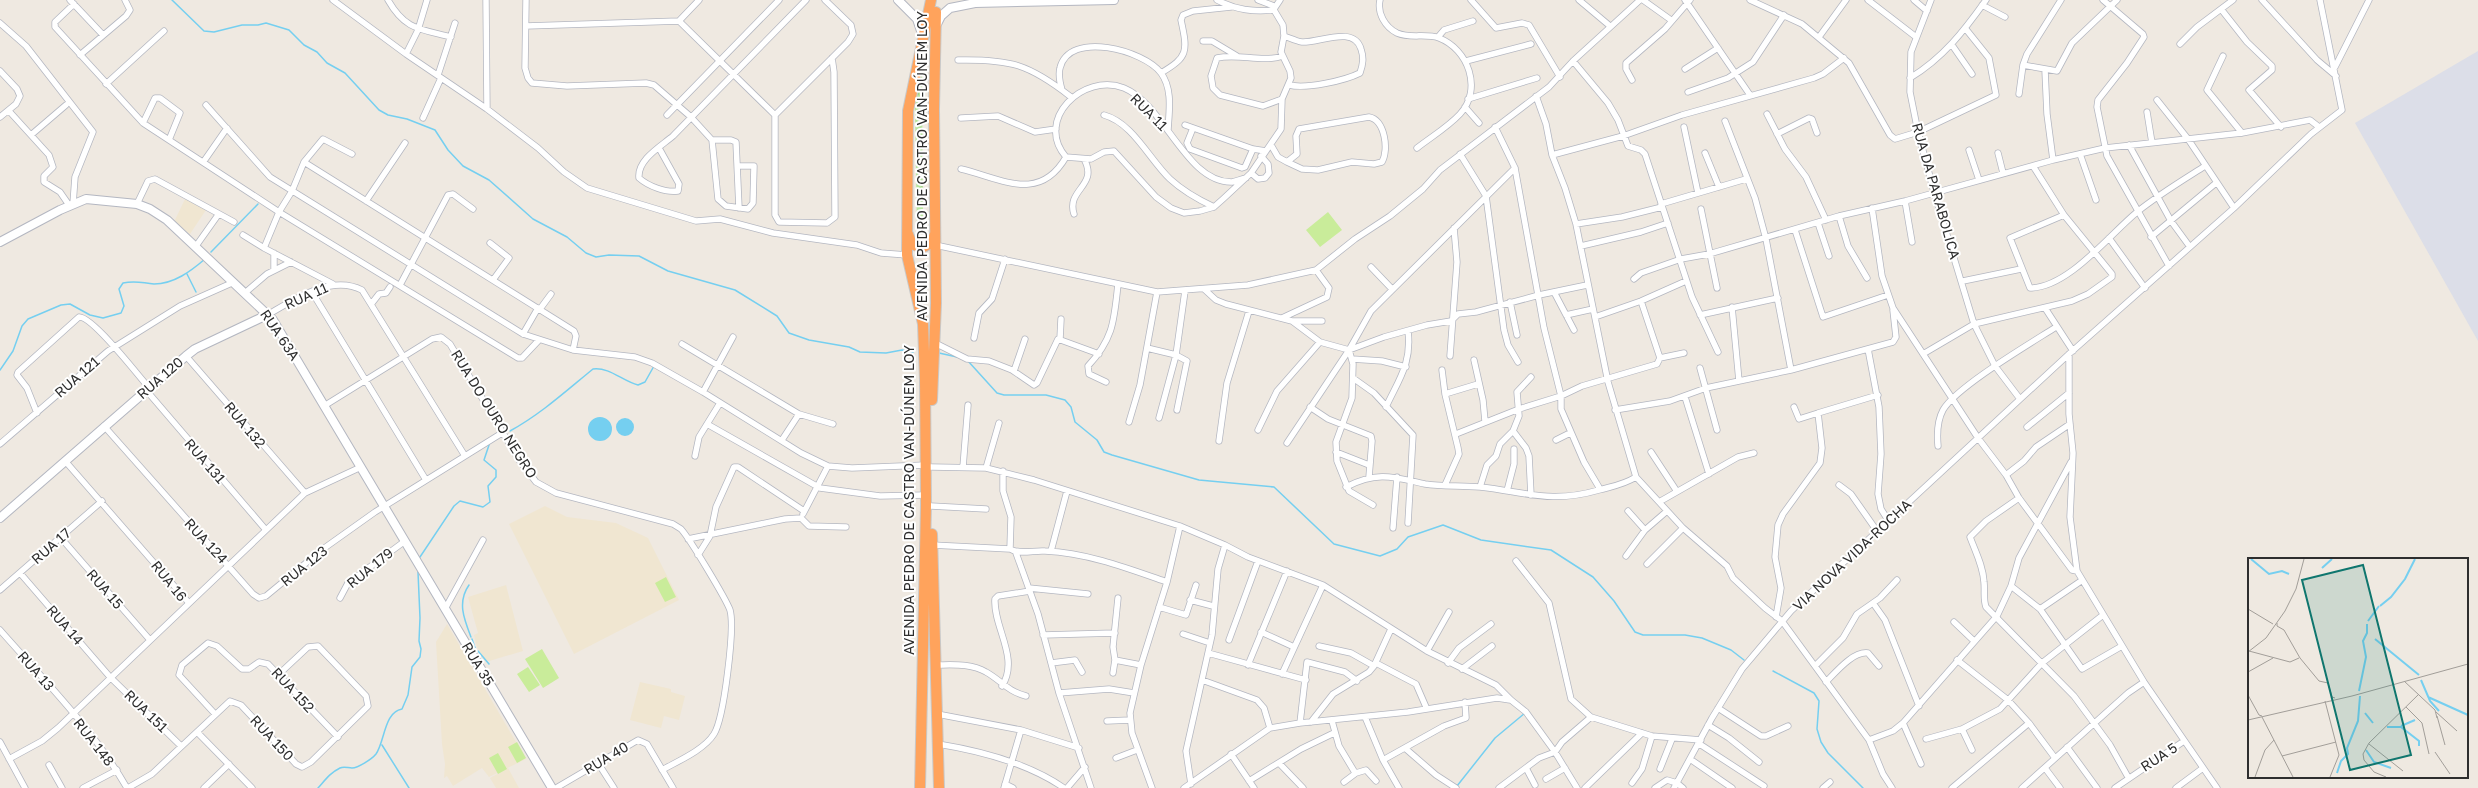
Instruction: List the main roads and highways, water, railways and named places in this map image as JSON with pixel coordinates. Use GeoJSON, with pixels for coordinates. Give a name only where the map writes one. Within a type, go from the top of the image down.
{"type":"FeatureCollection","features":[{"type":"Feature","properties":{"kind":"highway","name":"AVENIDA PEDRO DE CASTRO VAN-DÚNEM LOY"},"geometry":{"type":"LineString","coordinates":[[930,345],[907,256],[908,111],[932,0]]}},
{"type":"Feature","properties":{"kind":"highway","name":"AVENIDA PEDRO DE CASTRO VAN-DÚNEM LOY"},"geometry":{"type":"LineString","coordinates":[[920,788],[919,764],[928,466],[928,379],[930,345],[936,303],[934,233],[935,37],[937,0]]}},
{"type":"Feature","properties":{"kind":"highway"},"geometry":{"type":"LineString","coordinates":[[908,234],[912,244],[922,248],[931,244],[934,233]]}},
{"type":"Feature","properties":{"kind":"highway","name":"AVENIDA PEDRO DE CASTRO VAN-DÚNEM LOY"},"geometry":{"type":"LineString","coordinates":[[928,466],[931,506],[934,665],[939,788]]}},
{"type":"Feature","properties":{"kind":"highway"},"geometry":{"type":"LineString","coordinates":[[919,764],[923,771],[930,773],[937,769],[939,763]]}},
{"type":"Feature","properties":{"kind":"water"},"geometry":{"type":"Polygon","coordinates":[[[600,417],[609,420],[612,429],[609,438],[600,441],[591,438],[588,429],[591,420],[600,417]]]}},
{"type":"Feature","properties":{"kind":"water"},"geometry":{"type":"Polygon","coordinates":[[[625,418],[631,421],[634,427],[631,433],[625,436],[619,433],[616,427],[619,421],[625,418]]]}},
{"type":"Feature","properties":{"kind":"waterway"},"geometry":{"type":"LineString","coordinates":[[172,0],[204,31],[214,32],[242,25],[258,25],[266,23],[289,30],[304,45],[317,52],[327,63],[345,73],[379,110],[388,115],[407,119],[435,130],[448,150],[463,166],[489,180],[533,219],[567,237],[586,253],[596,257],[609,255],[639,256],[668,271],[735,290],[777,316],[789,333],[809,340],[849,347],[860,352],[886,353],[902,350],[913,352]]}},
{"type":"Feature","properties":{"kind":"waterway"},"geometry":{"type":"LineString","coordinates":[[211,252],[258,204]]}},
{"type":"Feature","properties":{"kind":"waterway"},"geometry":{"type":"LineString","coordinates":[[0,370],[13,351],[22,326],[28,319],[61,305],[70,304],[90,315],[103,318],[121,313],[124,306],[119,289],[123,283],[135,282],[154,284],[168,282],[182,276],[205,259]]}},
{"type":"Feature","properties":{"kind":"waterway"},"geometry":{"type":"LineString","coordinates":[[187,274],[196,292]]}},
{"type":"Feature","properties":{"kind":"waterway"},"geometry":{"type":"LineString","coordinates":[[939,353],[957,357]]}},
{"type":"Feature","properties":{"kind":"waterway"},"geometry":{"type":"LineString","coordinates":[[968,361],[997,393],[1004,395],[1046,395],[1065,400],[1071,407],[1075,422],[1097,440],[1104,452],[1199,480],[1274,487],[1334,544],[1380,556],[1397,549],[1408,537],[1443,525],[1481,540],[1551,550],[1593,577],[1614,601],[1635,632],[1643,635],[1685,635],[1702,638],[1731,650],[1744,660]]}},
{"type":"Feature","properties":{"kind":"waterway"},"geometry":{"type":"LineString","coordinates":[[510,431],[543,410],[593,369],[605,370],[638,385],[645,382],[654,366]]}},
{"type":"Feature","properties":{"kind":"waterway"},"geometry":{"type":"LineString","coordinates":[[420,557],[454,506],[460,501],[483,507],[490,502],[488,486],[496,477],[496,470],[484,460],[490,442]]}},
{"type":"Feature","properties":{"kind":"waterway"},"geometry":{"type":"LineString","coordinates":[[318,788],[328,776],[340,768],[358,767],[374,756],[379,748],[388,721],[396,711],[402,709],[408,695],[412,667],[420,657],[421,649],[419,641],[420,618],[418,572]]}},
{"type":"Feature","properties":{"kind":"waterway"},"geometry":{"type":"LineString","coordinates":[[469,585],[463,598],[463,611],[471,637]]}},
{"type":"Feature","properties":{"kind":"waterway"},"geometry":{"type":"LineString","coordinates":[[472,639],[475,648]]}},
{"type":"Feature","properties":{"kind":"waterway"},"geometry":{"type":"LineString","coordinates":[[478,651],[489,664]]}},
{"type":"Feature","properties":{"kind":"waterway"},"geometry":{"type":"LineString","coordinates":[[1773,671],[1814,693],[1819,701],[1817,729],[1821,742],[1828,753],[1863,788]]}},
{"type":"Feature","properties":{"kind":"waterway"},"geometry":{"type":"LineString","coordinates":[[1457,786],[1495,738],[1525,713]]}},
{"type":"Feature","properties":{"kind":"waterway"},"geometry":{"type":"LineString","coordinates":[[382,745],[409,788]]}}]}
